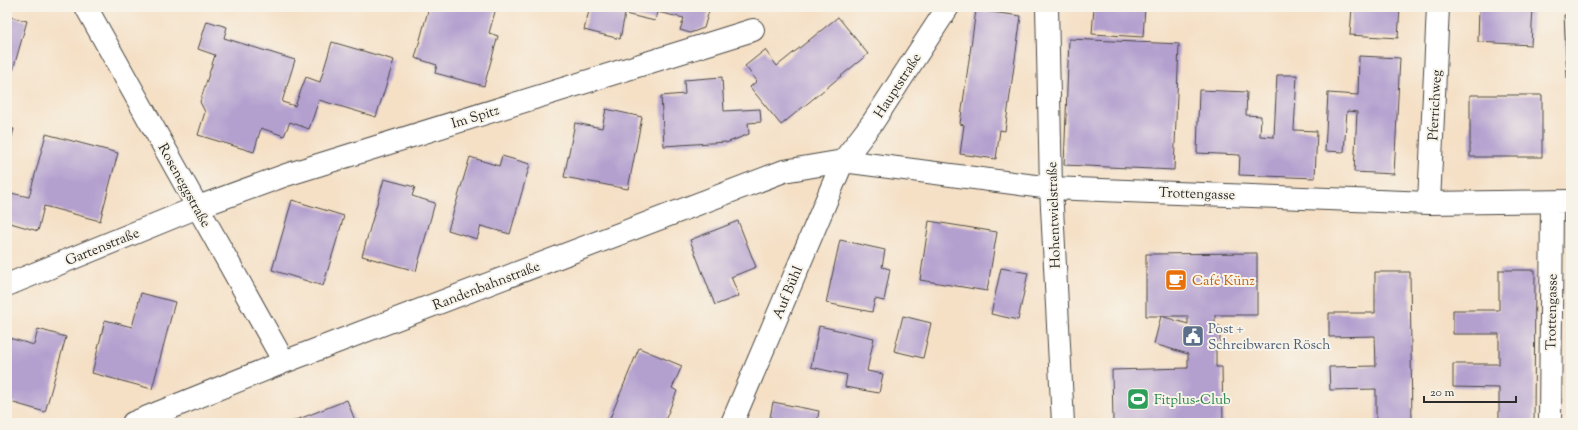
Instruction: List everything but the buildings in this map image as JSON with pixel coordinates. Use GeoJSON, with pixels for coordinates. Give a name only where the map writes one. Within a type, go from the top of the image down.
{"type":"FeatureCollection","features":[{"type":"Feature","properties":{"kind":"street","name":"Roseneggstraße"},"geometry":{"type":"LineString","coordinates":[[86,7],[284,362]]}},
{"type":"Feature","properties":{"kind":"street","name":"Hauptstraße"},"geometry":{"type":"LineString","coordinates":[[843,161],[873,122],[948,7]]}},
{"type":"Feature","properties":{"kind":"street","name":"Hohentwielstraße"},"geometry":{"type":"LineString","coordinates":[[1047,7],[1051,188],[1063,423]]}},
{"type":"Feature","properties":{"kind":"street","name":"Pferrichweg"},"geometry":{"type":"LineString","coordinates":[[1429,203],[1438,7]]}},
{"type":"Feature","properties":{"kind":"street","name":"Im Spitz"},"geometry":{"type":"LineString","coordinates":[[198,207],[286,175],[753,30]]}},
{"type":"Feature","properties":{"kind":"street","name":"Trottengasse"},"geometry":{"type":"LineString","coordinates":[[843,161],[1051,188],[1429,203],[1562,202],[1550,423]]}},
{"type":"Feature","properties":{"kind":"street","name":"Randenbahnstraße"},"geometry":{"type":"LineString","coordinates":[[133,423],[284,362],[784,171],[843,161]]}},
{"type":"Feature","properties":{"kind":"street","name":"Auf Bühl"},"geometry":{"type":"LineString","coordinates":[[732,423],[843,161]]}},
{"type":"Feature","properties":{"kind":"street","name":"Gartenstraße"},"geometry":{"type":"LineString","coordinates":[[7,285],[198,207]]}},
{"type":"Feature","properties":{"kind":"place","name":"Café Künz"},"geometry":{"type":"Point","coordinates":[1176,280]}},
{"type":"Feature","properties":{"kind":"place","name":"Post + Schreibwaren Rösch"},"geometry":{"type":"Point","coordinates":[1193,336]}},
{"type":"Feature","properties":{"kind":"place","name":"Fitplus-Club"},"geometry":{"type":"Point","coordinates":[1138,399]}}]}
